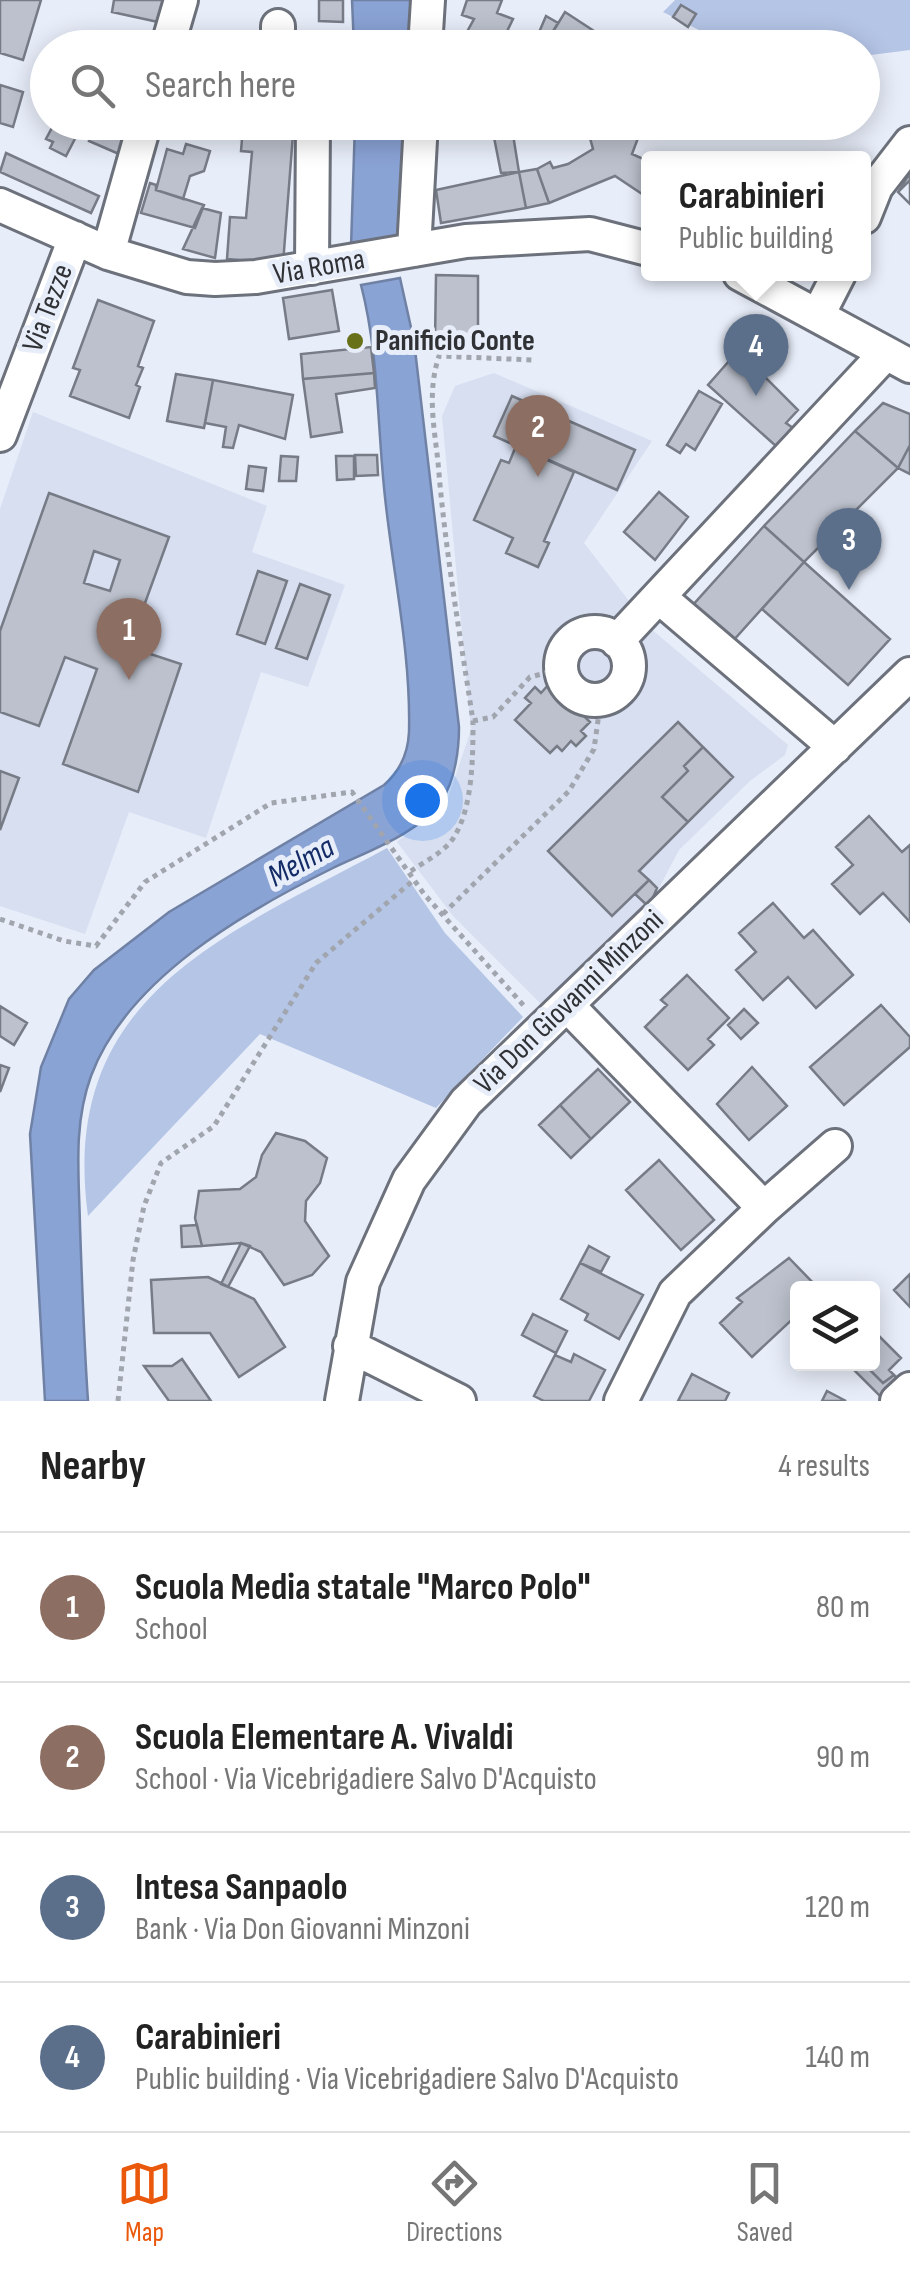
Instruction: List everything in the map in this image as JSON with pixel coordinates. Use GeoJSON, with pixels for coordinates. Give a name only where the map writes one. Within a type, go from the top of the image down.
{"type":"FeatureCollection","features":[{"type":"Feature","properties":{"kind":"street"},"geometry":{"type":"LineString","coordinates":[[172,30],[181,0]]}},
{"type":"Feature","properties":{"kind":"street"},"geometry":{"type":"LineString","coordinates":[[426,30],[428,0]]}},
{"type":"Feature","properties":{"kind":"street"},"geometry":{"type":"LineString","coordinates":[[108,253],[140,140]]}},
{"type":"Feature","properties":{"kind":"street"},"geometry":{"type":"LineString","coordinates":[[312,268],[314,140]]}},
{"type":"Feature","properties":{"kind":"street"},"geometry":{"type":"LineString","coordinates":[[414,250],[420,140]]}},
{"type":"Feature","properties":{"kind":"street"},"geometry":{"type":"LineString","coordinates":[[871,200],[910,143]]}},
{"type":"Feature","properties":{"kind":"street","name":"Via Roma"},"geometry":{"type":"LineString","coordinates":[[0,205],[108,253],[186,276],[215,279],[312,268],[466,241],[590,234],[641,247]]}},
{"type":"Feature","properties":{"kind":"street","name":"Via Tezze"},"geometry":{"type":"LineString","coordinates":[[0,435],[74,238]]}},
{"type":"Feature","properties":{"kind":"street"},"geometry":{"type":"LineString","coordinates":[[617,641],[898,359],[753,281]]}},
{"type":"Feature","properties":{"kind":"street"},"geometry":{"type":"LineString","coordinates":[[818,315],[835,281]]}},
{"type":"Feature","properties":{"kind":"street"},"geometry":{"type":"LineString","coordinates":[[658,597],[835,747]]}},
{"type":"Feature","properties":{"kind":"street"},"geometry":{"type":"LineString","coordinates":[[596,632],[617,641],[628,659],[626,681],[611,696],[600,700],[571,690],[561,669],[566,647],[585,634],[596,632]]}},
{"type":"Feature","properties":{"kind":"street","name":"Via Don Giovanni Minzoni"},"geometry":{"type":"LineString","coordinates":[[342,1401],[363,1282],[409,1180],[466,1102],[910,674]]}},
{"type":"Feature","properties":{"kind":"street"},"geometry":{"type":"LineString","coordinates":[[566,1005],[764,1208]]}},
{"type":"Feature","properties":{"kind":"street"},"geometry":{"type":"LineString","coordinates":[[620,1401],[675,1293],[836,1146]]}},
{"type":"Feature","properties":{"kind":"street"},"geometry":{"type":"LineString","coordinates":[[350,1346],[459,1401]]}},
{"type":"Feature","properties":{"kind":"street"},"geometry":{"type":"LineString","coordinates":[[897,1401],[910,1389]]}},
{"type":"Feature","properties":{"kind":"path"},"geometry":{"type":"LineString","coordinates":[[410,871],[454,837],[464,812],[473,721],[443,523],[430,393],[439,356],[532,360]]}},
{"type":"Feature","properties":{"kind":"path"},"geometry":{"type":"LineString","coordinates":[[473,721],[493,718],[530,677],[561,669]]}},
{"type":"Feature","properties":{"kind":"path"},"geometry":{"type":"LineString","coordinates":[[442,914],[569,791],[594,749],[600,700]]}},
{"type":"Feature","properties":{"kind":"path"},"geometry":{"type":"LineString","coordinates":[[0,919],[64,941],[96,946],[145,882],[271,803],[352,792],[442,914],[530,1013]]}},
{"type":"Feature","properties":{"kind":"path"},"geometry":{"type":"LineString","coordinates":[[118,1401],[133,1260],[144,1206],[161,1162],[214,1126],[316,963],[415,879]]}},
{"type":"Feature","properties":{"kind":"shaded area"},"geometry":{"type":"Polygon","coordinates":[[[675,0],[910,0],[910,50],[880,54],[880,30],[699,30],[663,12],[675,0]]]}},
{"type":"Feature","properties":{"kind":"shaded area"},"geometry":{"type":"Polygon","coordinates":[[[494,373],[652,441],[584,543],[650,628],[788,745],[785,755],[750,781],[679,850],[649,907],[542,1005],[453,916],[397,842],[448,798],[471,730],[442,416],[455,386],[494,373]]]}},
{"type":"Feature","properties":{"kind":"shaded area"},"geometry":{"type":"Polygon","coordinates":[[[33,412],[267,506],[252,552],[345,585],[308,687],[261,672],[206,838],[129,812],[85,934],[0,906],[0,509],[33,412]]]}},
{"type":"Feature","properties":{"kind":"shaded area"},"geometry":{"type":"Polygon","coordinates":[[[387,848],[445,933],[523,1017],[436,1108],[260,1034],[88,1216],[86,1141],[99,1078],[126,1026],[165,982],[213,945],[387,848]]]}},
{"type":"Feature","properties":{"kind":"water"},"geometry":{"type":"Polygon","coordinates":[[[352,0],[412,0],[410,30],[353,30],[352,0]]]}},
{"type":"Feature","properties":{"kind":"water"},"geometry":{"type":"Polygon","coordinates":[[[354,140],[403,140],[400,236],[351,247],[354,140]]]}},
{"type":"Feature","properties":{"kind":"water","name":"Melma"},"geometry":{"type":"Polygon","coordinates":[[[400,278],[414,341],[459,727],[453,774],[442,800],[407,832],[263,905],[192,952],[131,1009],[108,1041],[85,1094],[79,1132],[88,1401],[45,1401],[30,1134],[41,1067],[69,999],[94,970],[169,912],[384,785],[405,755],[409,732],[407,673],[385,497],[374,363],[361,285],[400,278]]]}},
{"type":"Feature","properties":{"kind":"building"},"geometry":{"type":"Polygon","coordinates":[[[0,0],[41,0],[23,60],[0,53],[0,0]]]}},
{"type":"Feature","properties":{"kind":"building"},"geometry":{"type":"Polygon","coordinates":[[[114,0],[163,0],[158,22],[112,12],[114,0]]]}},
{"type":"Feature","properties":{"kind":"building"},"geometry":{"type":"Polygon","coordinates":[[[319,0],[343,0],[343,22],[319,21],[319,0]]]}},
{"type":"Feature","properties":{"kind":"building"},"geometry":{"type":"Polygon","coordinates":[[[467,0],[502,0],[497,13],[513,19],[508,30],[468,30],[474,19],[462,15],[467,0]]]}},
{"type":"Feature","properties":{"kind":"building"},"geometry":{"type":"Polygon","coordinates":[[[681,5],[696,14],[688,27],[673,17],[681,5]]]}},
{"type":"Feature","properties":{"kind":"building"},"geometry":{"type":"Polygon","coordinates":[[[565,12],[592,30],[554,30],[565,12]]]}},
{"type":"Feature","properties":{"kind":"building"},"geometry":{"type":"Polygon","coordinates":[[[546,16],[558,23],[554,30],[540,30],[546,16]]]}},
{"type":"Feature","properties":{"kind":"building"},"geometry":{"type":"Polygon","coordinates":[[[0,85],[23,92],[13,127],[0,123],[0,85]]]}},
{"type":"Feature","properties":{"kind":"building"},"geometry":{"type":"Polygon","coordinates":[[[48,140],[74,140],[66,156],[50,148],[53,142],[48,140]]]}},
{"type":"Feature","properties":{"kind":"building"},"geometry":{"type":"Polygon","coordinates":[[[89,140],[125,140],[119,154],[89,140]]]}},
{"type":"Feature","properties":{"kind":"building"},"geometry":{"type":"Polygon","coordinates":[[[242,140],[293,140],[283,264],[227,259],[230,217],[246,218],[252,152],[241,151],[242,140]]]}},
{"type":"Feature","properties":{"kind":"building"},"geometry":{"type":"Polygon","coordinates":[[[495,140],[514,140],[519,172],[501,173],[495,140]]]}},
{"type":"Feature","properties":{"kind":"building"},"geometry":{"type":"Polygon","coordinates":[[[590,140],[637,140],[632,154],[641,158],[641,193],[615,176],[549,203],[537,169],[550,162],[553,168],[568,164],[593,149],[590,140]]]}},
{"type":"Feature","properties":{"kind":"building"},"geometry":{"type":"Polygon","coordinates":[[[186,144],[210,151],[204,171],[190,176],[183,199],[156,190],[167,149],[183,154],[186,144]]]}},
{"type":"Feature","properties":{"kind":"building"},"geometry":{"type":"Polygon","coordinates":[[[6,153],[99,196],[91,213],[0,172],[6,153]]]}},
{"type":"Feature","properties":{"kind":"building"},"geometry":{"type":"Polygon","coordinates":[[[537,169],[549,203],[526,208],[519,172],[537,169]]]}},
{"type":"Feature","properties":{"kind":"building"},"geometry":{"type":"Polygon","coordinates":[[[519,172],[526,208],[441,223],[436,190],[519,172]]]}},
{"type":"Feature","properties":{"kind":"building"},"geometry":{"type":"Polygon","coordinates":[[[910,173],[910,204],[898,192],[910,173]]]}},
{"type":"Feature","properties":{"kind":"building"},"geometry":{"type":"Polygon","coordinates":[[[150,183],[156,185],[156,190],[204,205],[195,228],[141,213],[150,183]]]}},
{"type":"Feature","properties":{"kind":"building"},"geometry":{"type":"Polygon","coordinates":[[[910,183],[910,204],[898,192],[910,183]]]}},
{"type":"Feature","properties":{"kind":"building"},"geometry":{"type":"Polygon","coordinates":[[[202,208],[221,213],[215,258],[183,249],[202,208]]]}},
{"type":"Feature","properties":{"kind":"building"},"geometry":{"type":"Polygon","coordinates":[[[436,275],[478,276],[478,341],[435,341],[436,275]]]}},
{"type":"Feature","properties":{"kind":"building"},"geometry":{"type":"Polygon","coordinates":[[[332,290],[339,331],[289,339],[283,298],[332,290]]]}},
{"type":"Feature","properties":{"kind":"building"},"geometry":{"type":"Polygon","coordinates":[[[98,300],[154,321],[138,366],[143,368],[136,385],[140,387],[129,418],[70,396],[80,370],[73,368],[98,300]]]}},
{"type":"Feature","properties":{"kind":"building"},"geometry":{"type":"Polygon","coordinates":[[[371,347],[374,373],[303,379],[301,354],[371,347]]]}},
{"type":"Feature","properties":{"kind":"building"},"geometry":{"type":"Polygon","coordinates":[[[741,360],[757,374],[759,371],[798,410],[786,423],[793,428],[777,447],[708,385],[729,361],[735,367],[741,360]]]}},
{"type":"Feature","properties":{"kind":"building"},"geometry":{"type":"Polygon","coordinates":[[[374,373],[375,388],[336,394],[342,432],[311,437],[303,379],[374,373]]]}},
{"type":"Feature","properties":{"kind":"building"},"geometry":{"type":"Polygon","coordinates":[[[176,374],[213,380],[204,428],[167,421],[176,374]]]}},
{"type":"Feature","properties":{"kind":"building"},"geometry":{"type":"Polygon","coordinates":[[[213,380],[293,395],[285,439],[239,425],[233,448],[223,447],[226,427],[205,423],[213,380]]]}},
{"type":"Feature","properties":{"kind":"building"},"geometry":{"type":"Polygon","coordinates":[[[699,391],[722,404],[695,450],[686,444],[680,453],[667,445],[699,391]]]}},
{"type":"Feature","properties":{"kind":"building"},"geometry":{"type":"Polygon","coordinates":[[[512,396],[635,450],[617,490],[494,436],[512,396]]]}},
{"type":"Feature","properties":{"kind":"building"},"geometry":{"type":"Polygon","coordinates":[[[883,403],[910,414],[910,445],[898,468],[855,431],[883,403]]]}},
{"type":"Feature","properties":{"kind":"building"},"geometry":{"type":"Polygon","coordinates":[[[855,431],[898,468],[804,562],[764,526],[855,431]]]}},
{"type":"Feature","properties":{"kind":"building"},"geometry":{"type":"Polygon","coordinates":[[[910,445],[910,474],[898,468],[910,445]]]}},
{"type":"Feature","properties":{"kind":"building"},"geometry":{"type":"Polygon","coordinates":[[[516,446],[574,472],[544,541],[549,543],[538,567],[506,553],[513,538],[474,520],[501,460],[509,463],[516,446]]]}},
{"type":"Feature","properties":{"kind":"building"},"geometry":{"type":"Polygon","coordinates":[[[355,455],[377,455],[378,475],[356,476],[355,455]]]}},
{"type":"Feature","properties":{"kind":"building"},"geometry":{"type":"Polygon","coordinates":[[[281,456],[298,457],[296,481],[279,481],[281,456]]]}},
{"type":"Feature","properties":{"kind":"building"},"geometry":{"type":"Polygon","coordinates":[[[336,456],[354,456],[354,479],[337,480],[336,456]]]}},
{"type":"Feature","properties":{"kind":"building"},"geometry":{"type":"Polygon","coordinates":[[[249,466],[266,468],[263,491],[246,489],[249,466]]]}},
{"type":"Feature","properties":{"kind":"building"},"geometry":{"type":"Polygon","coordinates":[[[659,492],[688,517],[655,560],[624,532],[659,492]]]}},
{"type":"Feature","properties":{"kind":"building"},"geometry":{"type":"Polygon","coordinates":[[[49,493],[169,537],[129,647],[181,664],[138,792],[63,764],[97,669],[65,657],[39,726],[0,712],[0,631],[49,493]],[[94,551],[84,583],[110,591],[120,560],[94,551]]]}},
{"type":"Feature","properties":{"kind":"building"},"geometry":{"type":"Polygon","coordinates":[[[764,526],[804,562],[732,642],[692,606],[764,526]]]}},
{"type":"Feature","properties":{"kind":"building"},"geometry":{"type":"Polygon","coordinates":[[[804,562],[890,639],[848,685],[762,609],[804,562]]]}},
{"type":"Feature","properties":{"kind":"building"},"geometry":{"type":"Polygon","coordinates":[[[258,571],[287,581],[265,644],[237,634],[258,571]]]}},
{"type":"Feature","properties":{"kind":"building"},"geometry":{"type":"Polygon","coordinates":[[[300,584],[330,595],[307,659],[276,648],[300,584]]]}},
{"type":"Feature","properties":{"kind":"building"},"geometry":{"type":"Polygon","coordinates":[[[550,683],[590,722],[581,731],[586,736],[576,746],[571,741],[562,751],[557,746],[550,753],[515,720],[531,703],[525,698],[535,687],[541,693],[550,683]]]}},
{"type":"Feature","properties":{"kind":"building"},"geometry":{"type":"Polygon","coordinates":[[[678,722],[703,747],[684,766],[688,771],[662,797],[688,822],[639,871],[649,880],[612,916],[548,851],[678,722]]]}},
{"type":"Feature","properties":{"kind":"building"},"geometry":{"type":"Polygon","coordinates":[[[703,747],[733,777],[688,822],[662,797],[688,771],[684,766],[703,747]]]}},
{"type":"Feature","properties":{"kind":"building"},"geometry":{"type":"Polygon","coordinates":[[[0,771],[19,778],[0,830],[0,771]]]}},
{"type":"Feature","properties":{"kind":"building"},"geometry":{"type":"Polygon","coordinates":[[[869,816],[902,852],[910,845],[910,922],[883,893],[860,914],[832,884],[853,865],[836,847],[869,816]]]}},
{"type":"Feature","properties":{"kind":"building"},"geometry":{"type":"Polygon","coordinates":[[[649,880],[657,888],[649,907],[635,894],[649,880]]]}},
{"type":"Feature","properties":{"kind":"building"},"geometry":{"type":"Polygon","coordinates":[[[773,903],[804,938],[813,930],[853,975],[816,1008],[788,977],[763,1000],[736,970],[756,952],[739,933],[773,903]]]}},
{"type":"Feature","properties":{"kind":"building"},"geometry":{"type":"Polygon","coordinates":[[[687,975],[729,1018],[708,1039],[714,1045],[688,1070],[645,1027],[667,1005],[661,1000],[687,975]]]}},
{"type":"Feature","properties":{"kind":"building"},"geometry":{"type":"Polygon","coordinates":[[[881,1005],[910,1037],[910,1047],[844,1105],[810,1067],[881,1005]]]}},
{"type":"Feature","properties":{"kind":"building"},"geometry":{"type":"Polygon","coordinates":[[[0,1006],[27,1023],[14,1045],[0,1036],[0,1006]]]}},
{"type":"Feature","properties":{"kind":"building"},"geometry":{"type":"Polygon","coordinates":[[[744,1009],[758,1023],[741,1039],[728,1025],[744,1009]]]}},
{"type":"Feature","properties":{"kind":"building"},"geometry":{"type":"Polygon","coordinates":[[[0,1065],[9,1068],[0,1092],[0,1065]]]}},
{"type":"Feature","properties":{"kind":"building"},"geometry":{"type":"Polygon","coordinates":[[[752,1067],[787,1106],[749,1140],[717,1104],[752,1067]]]}},
{"type":"Feature","properties":{"kind":"building"},"geometry":{"type":"Polygon","coordinates":[[[598,1069],[630,1102],[591,1139],[560,1105],[598,1069]]]}},
{"type":"Feature","properties":{"kind":"building"},"geometry":{"type":"Polygon","coordinates":[[[560,1105],[591,1139],[571,1158],[539,1125],[560,1105]]]}},
{"type":"Feature","properties":{"kind":"building"},"geometry":{"type":"Polygon","coordinates":[[[276,1133],[305,1141],[327,1158],[320,1183],[306,1201],[305,1221],[329,1256],[312,1275],[284,1285],[261,1252],[241,1243],[202,1246],[195,1218],[199,1191],[240,1189],[256,1177],[262,1155],[276,1133]]]}},
{"type":"Feature","properties":{"kind":"building"},"geometry":{"type":"Polygon","coordinates":[[[659,1160],[714,1220],[681,1250],[626,1190],[659,1160]]]}},
{"type":"Feature","properties":{"kind":"building"},"geometry":{"type":"Polygon","coordinates":[[[197,1225],[202,1246],[182,1247],[181,1226],[197,1225]]]}},
{"type":"Feature","properties":{"kind":"building"},"geometry":{"type":"Polygon","coordinates":[[[241,1243],[250,1246],[228,1287],[221,1284],[241,1243]]]}},
{"type":"Feature","properties":{"kind":"building"},"geometry":{"type":"Polygon","coordinates":[[[589,1246],[609,1257],[601,1272],[580,1263],[589,1246]]]}},
{"type":"Feature","properties":{"kind":"building"},"geometry":{"type":"Polygon","coordinates":[[[789,1258],[811,1281],[790,1281],[790,1321],[752,1357],[720,1323],[742,1302],[737,1298],[789,1258]]]}},
{"type":"Feature","properties":{"kind":"building"},"geometry":{"type":"Polygon","coordinates":[[[580,1263],[643,1295],[619,1339],[585,1320],[588,1314],[561,1299],[580,1263]]]}},
{"type":"Feature","properties":{"kind":"building"},"geometry":{"type":"Polygon","coordinates":[[[910,1274],[910,1307],[894,1290],[910,1274]]]}},
{"type":"Feature","properties":{"kind":"building"},"geometry":{"type":"Polygon","coordinates":[[[208,1277],[254,1299],[285,1347],[239,1377],[210,1333],[154,1333],[151,1280],[208,1277]]]}},
{"type":"Feature","properties":{"kind":"building"},"geometry":{"type":"Polygon","coordinates":[[[533,1314],[567,1331],[556,1353],[522,1335],[533,1314]]]}},
{"type":"Feature","properties":{"kind":"building"},"geometry":{"type":"Polygon","coordinates":[[[880,1337],[901,1358],[889,1370],[894,1375],[883,1383],[871,1371],[880,1371],[880,1337]]]}},
{"type":"Feature","properties":{"kind":"building"},"geometry":{"type":"Polygon","coordinates":[[[574,1354],[605,1370],[589,1401],[544,1401],[534,1396],[555,1355],[571,1362],[574,1354]]]}},
{"type":"Feature","properties":{"kind":"building"},"geometry":{"type":"Polygon","coordinates":[[[182,1359],[211,1401],[169,1401],[144,1366],[172,1366],[182,1359]]]}},
{"type":"Feature","properties":{"kind":"building"},"geometry":{"type":"Polygon","coordinates":[[[855,1371],[871,1371],[883,1383],[894,1375],[902,1383],[884,1400],[855,1371]]]}},
{"type":"Feature","properties":{"kind":"building"},"geometry":{"type":"Polygon","coordinates":[[[692,1374],[729,1393],[725,1401],[678,1401],[692,1374]]]}},
{"type":"Feature","properties":{"kind":"building"},"geometry":{"type":"Polygon","coordinates":[[[827,1391],[846,1401],[822,1401],[827,1391]]]}},
{"type":"Feature","properties":{"kind":"place","name":"Panificio Conte"},"geometry":{"type":"Point","coordinates":[355,341]}},
{"type":"Feature","properties":{"kind":"place","name":"Carabinieri"},"geometry":{"type":"Point","coordinates":[756,396]}},
{"type":"Feature","properties":{"kind":"place","name":"Scuola Elementare A. Vivaldi"},"geometry":{"type":"Point","coordinates":[538,477]}},
{"type":"Feature","properties":{"kind":"place","name":"Intesa Sanpaolo"},"geometry":{"type":"Point","coordinates":[849,590]}},
{"type":"Feature","properties":{"kind":"place","name":"Scuola Media statale \"Marco Polo\""},"geometry":{"type":"Point","coordinates":[129,680]}}]}
